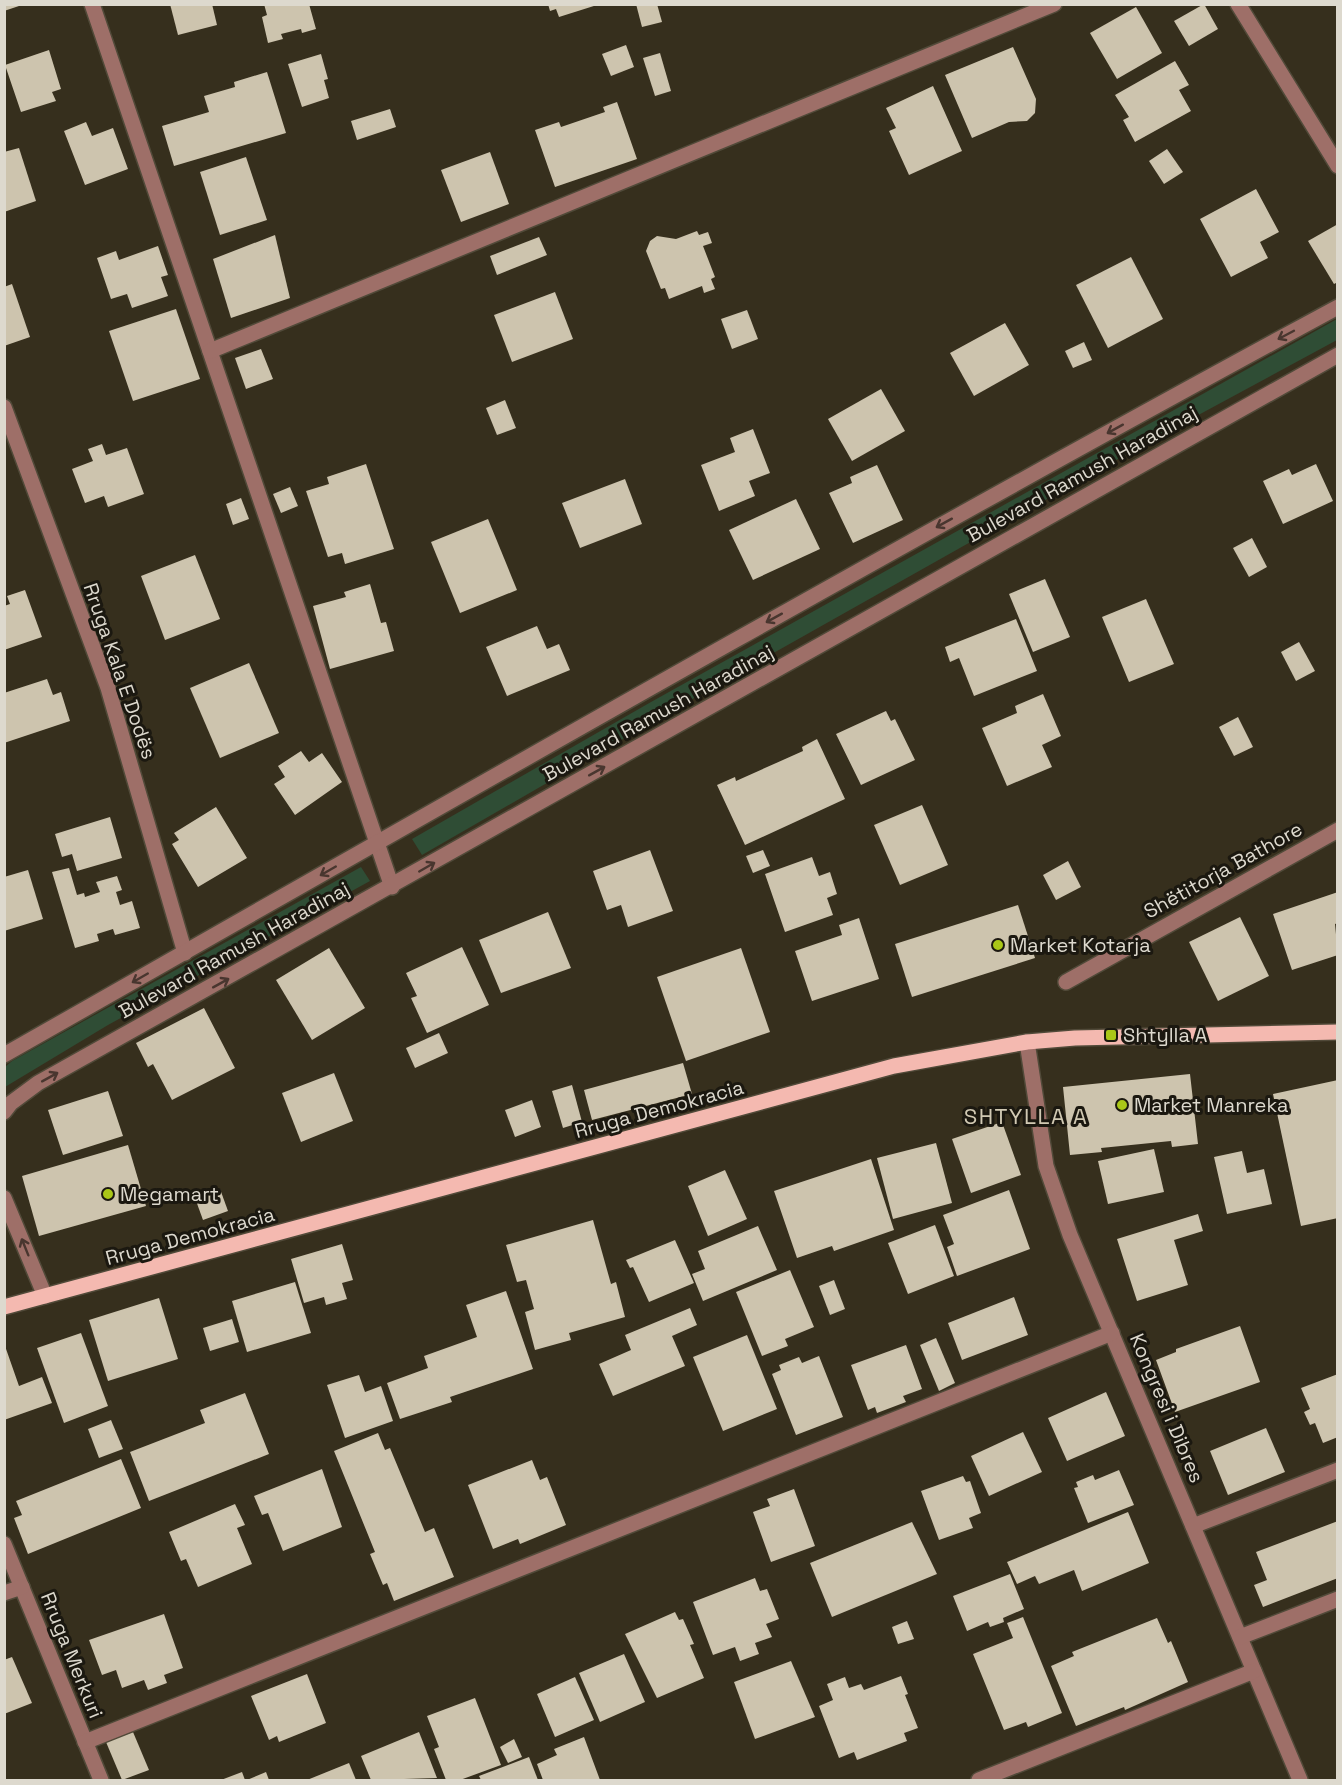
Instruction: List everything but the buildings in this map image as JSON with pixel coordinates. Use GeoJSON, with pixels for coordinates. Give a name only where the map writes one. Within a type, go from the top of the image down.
{"type":"FeatureCollection","features":[{"type":"Feature","properties":{"kind":"main road","name":"Rruga Demokracia"},"geometry":{"type":"LineString","coordinates":[[4,1307],[894,1066],[1027,1042],[1111,1035],[1338,1032]]}},
{"type":"Feature","properties":{"kind":"street"},"geometry":{"type":"LineString","coordinates":[[92,4],[392,887]]}},
{"type":"Feature","properties":{"kind":"street"},"geometry":{"type":"LineString","coordinates":[[210,351],[1054,4]]}},
{"type":"Feature","properties":{"kind":"street"},"geometry":{"type":"LineString","coordinates":[[1238,4],[1338,166]]}},
{"type":"Feature","properties":{"kind":"street","name":"Bulevard Ramush Haradinaj"},"geometry":{"type":"LineString","coordinates":[[4,1055],[378,841],[985,500],[1338,307]]}},
{"type":"Feature","properties":{"kind":"street","name":"Bulevard Ramush Haradinaj"},"geometry":{"type":"LineString","coordinates":[[4,1112],[11,1103],[38,1083],[1338,356]]}},
{"type":"Feature","properties":{"kind":"street","name":"Rruga Kala E Dodës"},"geometry":{"type":"LineString","coordinates":[[4,407],[108,688],[184,953]]}},
{"type":"Feature","properties":{"kind":"street","name":"Shëtitorja Bathore"},"geometry":{"type":"LineString","coordinates":[[1066,982],[1338,830]]}},
{"type":"Feature","properties":{"kind":"street","name":"Kongresi i Dibres"},"geometry":{"type":"LineString","coordinates":[[1027,1042],[1046,1166],[1070,1235],[1300,1780]]}},
{"type":"Feature","properties":{"kind":"street"},"geometry":{"type":"LineString","coordinates":[[4,1198],[45,1296]]}},
{"type":"Feature","properties":{"kind":"street"},"geometry":{"type":"LineString","coordinates":[[85,1742],[1112,1333]]}},
{"type":"Feature","properties":{"kind":"street"},"geometry":{"type":"LineString","coordinates":[[1193,1526],[1338,1470]]}},
{"type":"Feature","properties":{"kind":"street","name":"Rruga Merkuri"},"geometry":{"type":"LineString","coordinates":[[4,1544],[100,1780]]}},
{"type":"Feature","properties":{"kind":"street"},"geometry":{"type":"LineString","coordinates":[[4,1593],[22,1587]]}},
{"type":"Feature","properties":{"kind":"street"},"geometry":{"type":"LineString","coordinates":[[1240,1637],[1338,1599]]}},
{"type":"Feature","properties":{"kind":"street"},"geometry":{"type":"LineString","coordinates":[[979,1780],[1254,1671]]}},
{"type":"Feature","properties":{"kind":"green space"},"geometry":{"type":"Polygon","coordinates":[[[1337,319],[1337,340],[1141,446],[708,690],[422,855],[412,839],[651,702],[1337,319]]]}},
{"type":"Feature","properties":{"kind":"green space"},"geometry":{"type":"Polygon","coordinates":[[[361,867],[370,881],[108,1025],[5,1087],[5,1067],[12,1061],[361,867]]]}},
{"type":"Feature","properties":{"kind":"place","name":"Market Kotarja"},"geometry":{"type":"Point","coordinates":[998,945]}},
{"type":"Feature","properties":{"kind":"place","name":"Shtylla A"},"geometry":{"type":"Point","coordinates":[1111,1035]}},
{"type":"Feature","properties":{"kind":"place","name":"Market Manreka"},"geometry":{"type":"Point","coordinates":[1122,1105]}},
{"type":"Feature","properties":{"kind":"place","name":"Megamart"},"geometry":{"type":"Point","coordinates":[108,1194]}},
{"type":"Feature","properties":{"kind":"district","name":"SHTYLLA A"},"geometry":{"type":"Point","coordinates":[1026,1116]}}]}
